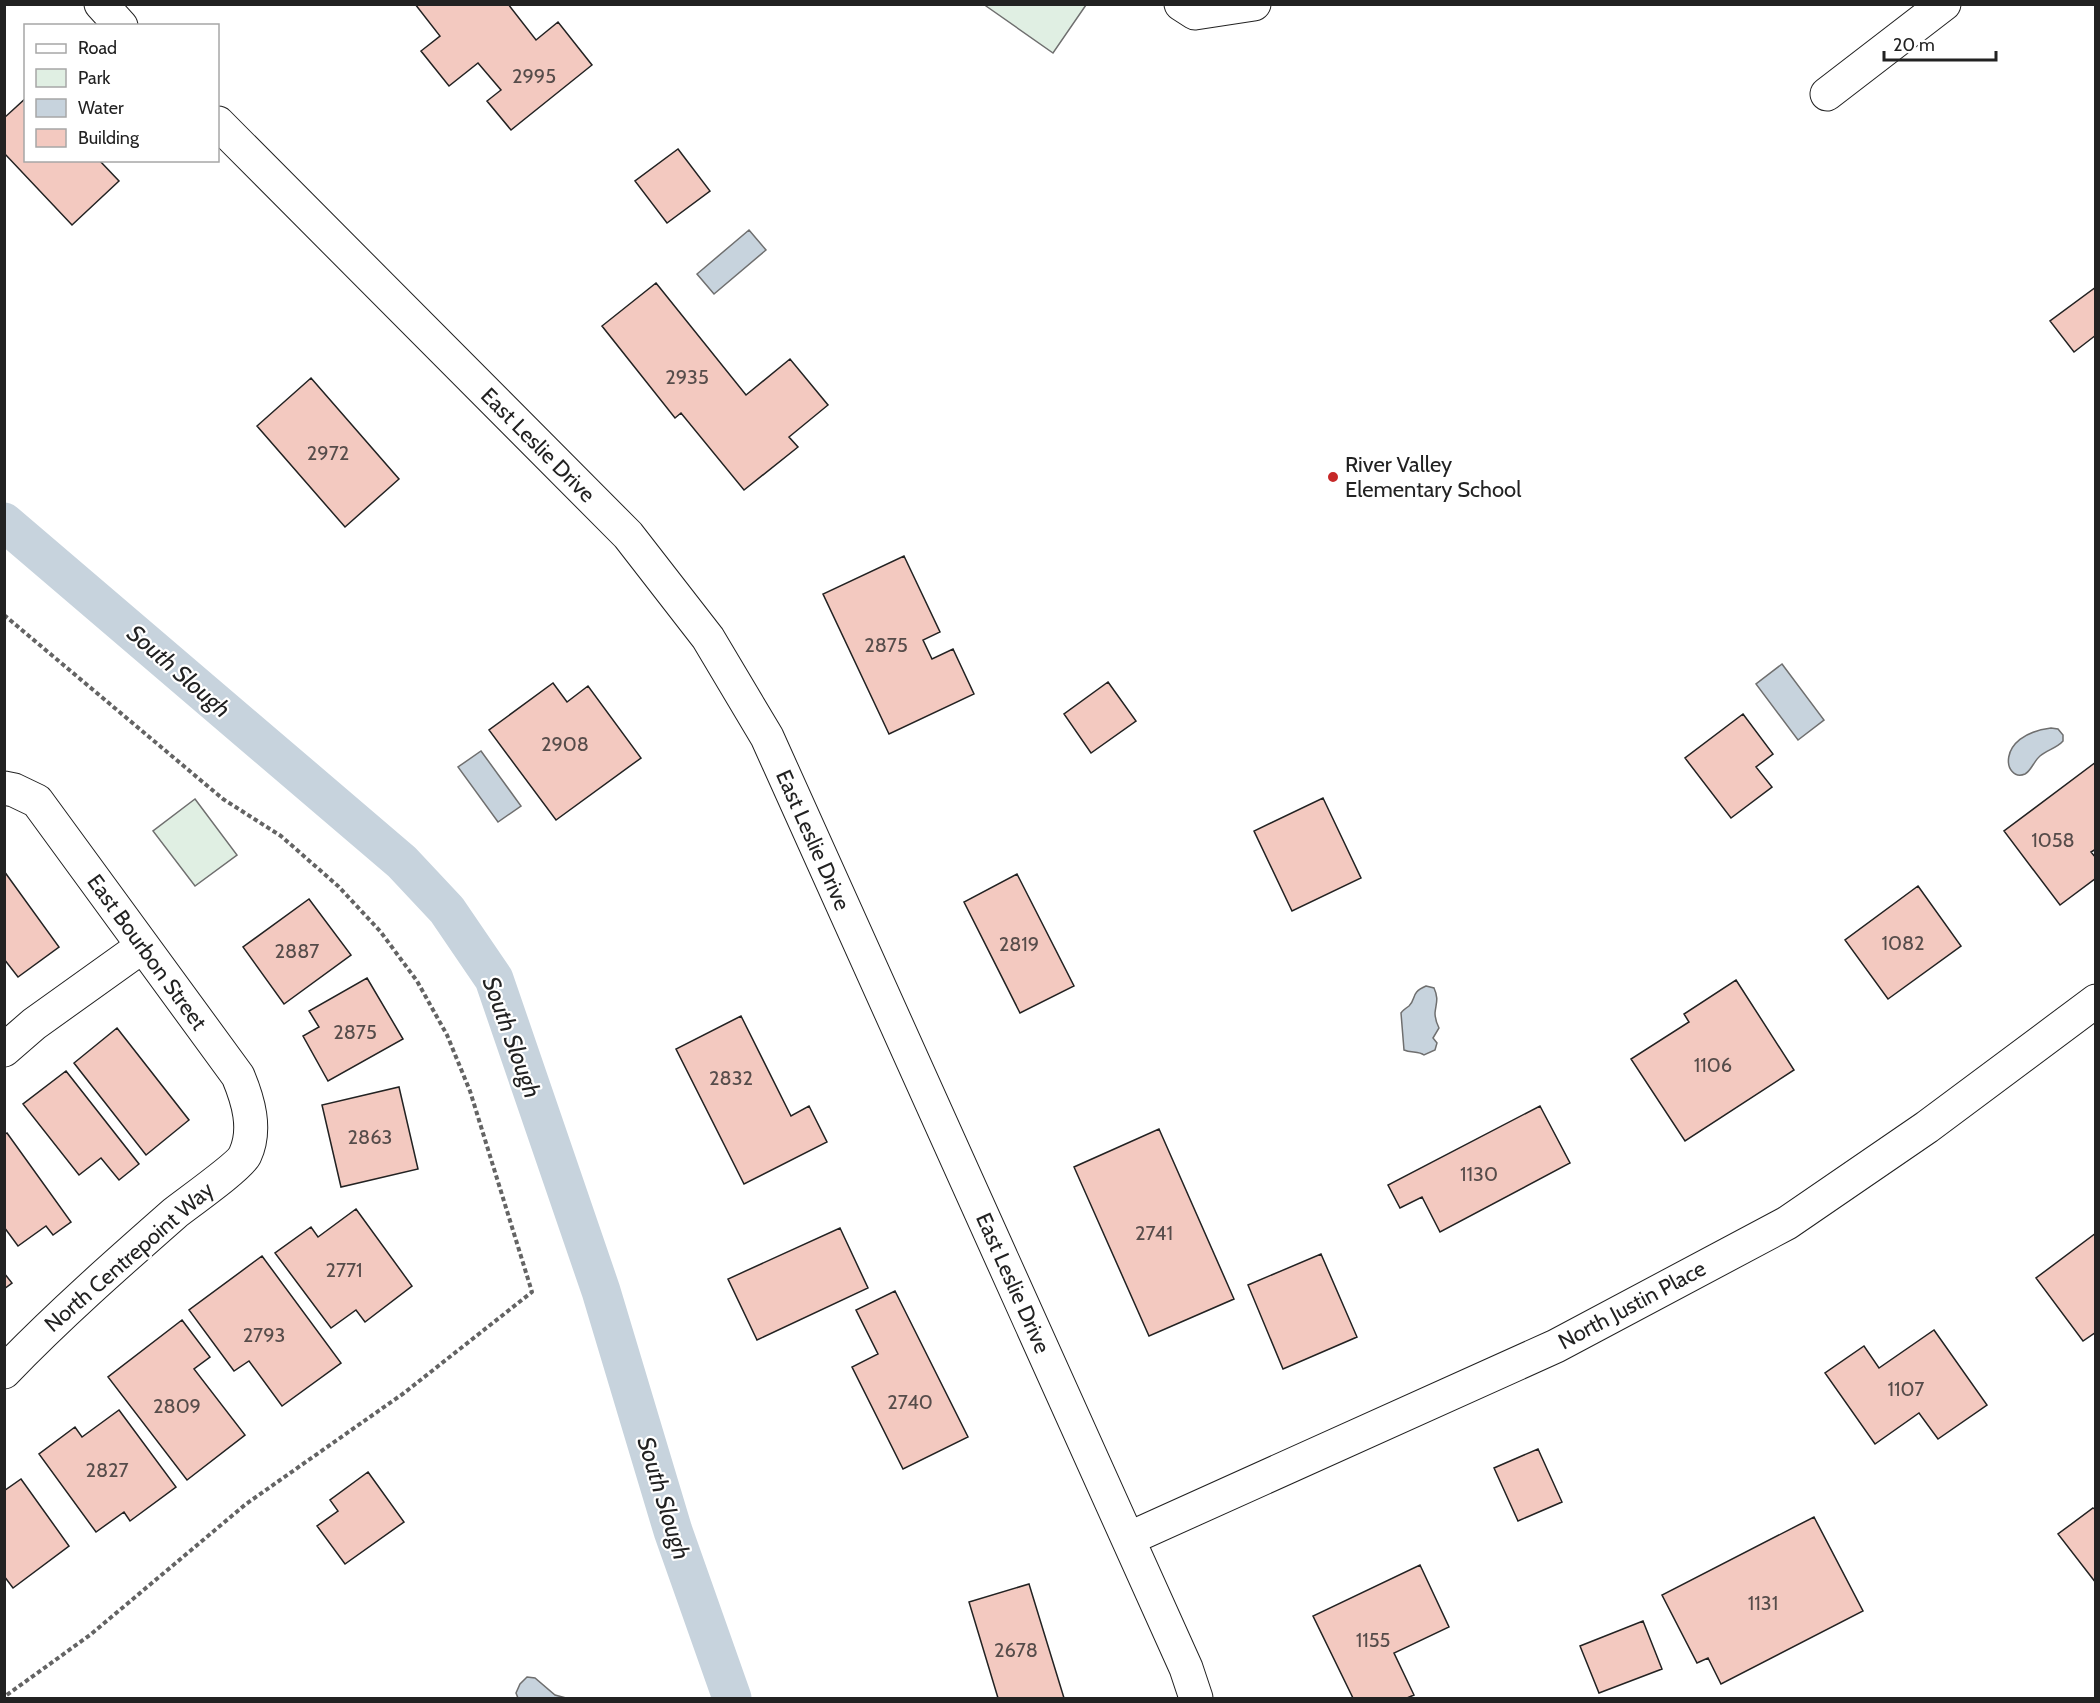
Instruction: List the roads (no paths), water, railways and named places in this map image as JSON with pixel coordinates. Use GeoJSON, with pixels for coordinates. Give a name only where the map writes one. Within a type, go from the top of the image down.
{"type":"FeatureCollection","features":[{"type":"Feature","properties":{"kind":"street"},"geometry":{"type":"LineString","coordinates":[[101,4],[119,24]]}},
{"type":"Feature","properties":{"kind":"street"},"geometry":{"type":"LineString","coordinates":[[1181,4],[1195,13],[1254,4]]}},
{"type":"Feature","properties":{"kind":"street"},"geometry":{"type":"LineString","coordinates":[[1827,94],[1944,4]]}},
{"type":"Feature","properties":{"kind":"street","name":"East Leslie Drive"},"geometry":{"type":"LineString","coordinates":[[219,124],[628,535],[708,638],[767,737],[1186,1668],[1196,1698]]}},
{"type":"Feature","properties":{"kind":"street","name":"East Bourbon Street"},"geometry":{"type":"LineString","coordinates":[[4,788],[14,790],[37,801],[238,1076],[249,1102],[251,1142]]}},
{"type":"Feature","properties":{"kind":"street"},"geometry":{"type":"LineString","coordinates":[[4,1050],[34,1024],[143,946]]}},
{"type":"Feature","properties":{"kind":"street","name":"North Justin Place"},"geometry":{"type":"LineString","coordinates":[[1128,1539],[1556,1346],[1786,1223],[1927,1127],[2096,1001]]}},
{"type":"Feature","properties":{"kind":"street","name":"North Centrepoint Way"},"geometry":{"type":"LineString","coordinates":[[4,1372],[42,1333],[177,1212],[244,1158],[251,1142]]}},
{"type":"Feature","properties":{"kind":"water"},"geometry":{"type":"Polygon","coordinates":[[[749,230],[766,250],[714,294],[697,274],[749,230]]]}},
{"type":"Feature","properties":{"kind":"water"},"geometry":{"type":"Polygon","coordinates":[[[1782,664],[1824,720],[1798,740],[1756,684],[1782,664]]]}},
{"type":"Feature","properties":{"kind":"water"},"geometry":{"type":"Polygon","coordinates":[[[2051,728],[2058,729],[2063,735],[2063,741],[2040,756],[2025,774],[2018,775],[2012,772],[2009,757],[2012,748],[2020,739],[2033,732],[2051,728]]]}},
{"type":"Feature","properties":{"kind":"water"},"geometry":{"type":"Polygon","coordinates":[[[481,751],[521,806],[498,822],[458,767],[481,751]]]}},
{"type":"Feature","properties":{"kind":"water"},"geometry":{"type":"Polygon","coordinates":[[[1426,986],[1434,988],[1436,992],[1435,1015],[1439,1028],[1433,1038],[1437,1043],[1435,1050],[1424,1055],[1404,1050],[1401,1013],[1411,1003],[1416,993],[1426,986]]]}},
{"type":"Feature","properties":{"kind":"water"},"geometry":{"type":"Polygon","coordinates":[[[527,1677],[535,1678],[555,1695],[566,1698],[518,1698],[516,1693],[520,1684],[527,1677]]]}},
{"type":"Feature","properties":{"kind":"waterway","name":"South Slough"},"geometry":{"type":"LineString","coordinates":[[4,522],[402,862],[447,910],[494,979],[601,1291],[673,1531],[732,1698]]}},
{"type":"Feature","properties":{"kind":"place","name":"River Valley Elementary School"},"geometry":{"type":"Point","coordinates":[1333,477]}}]}
